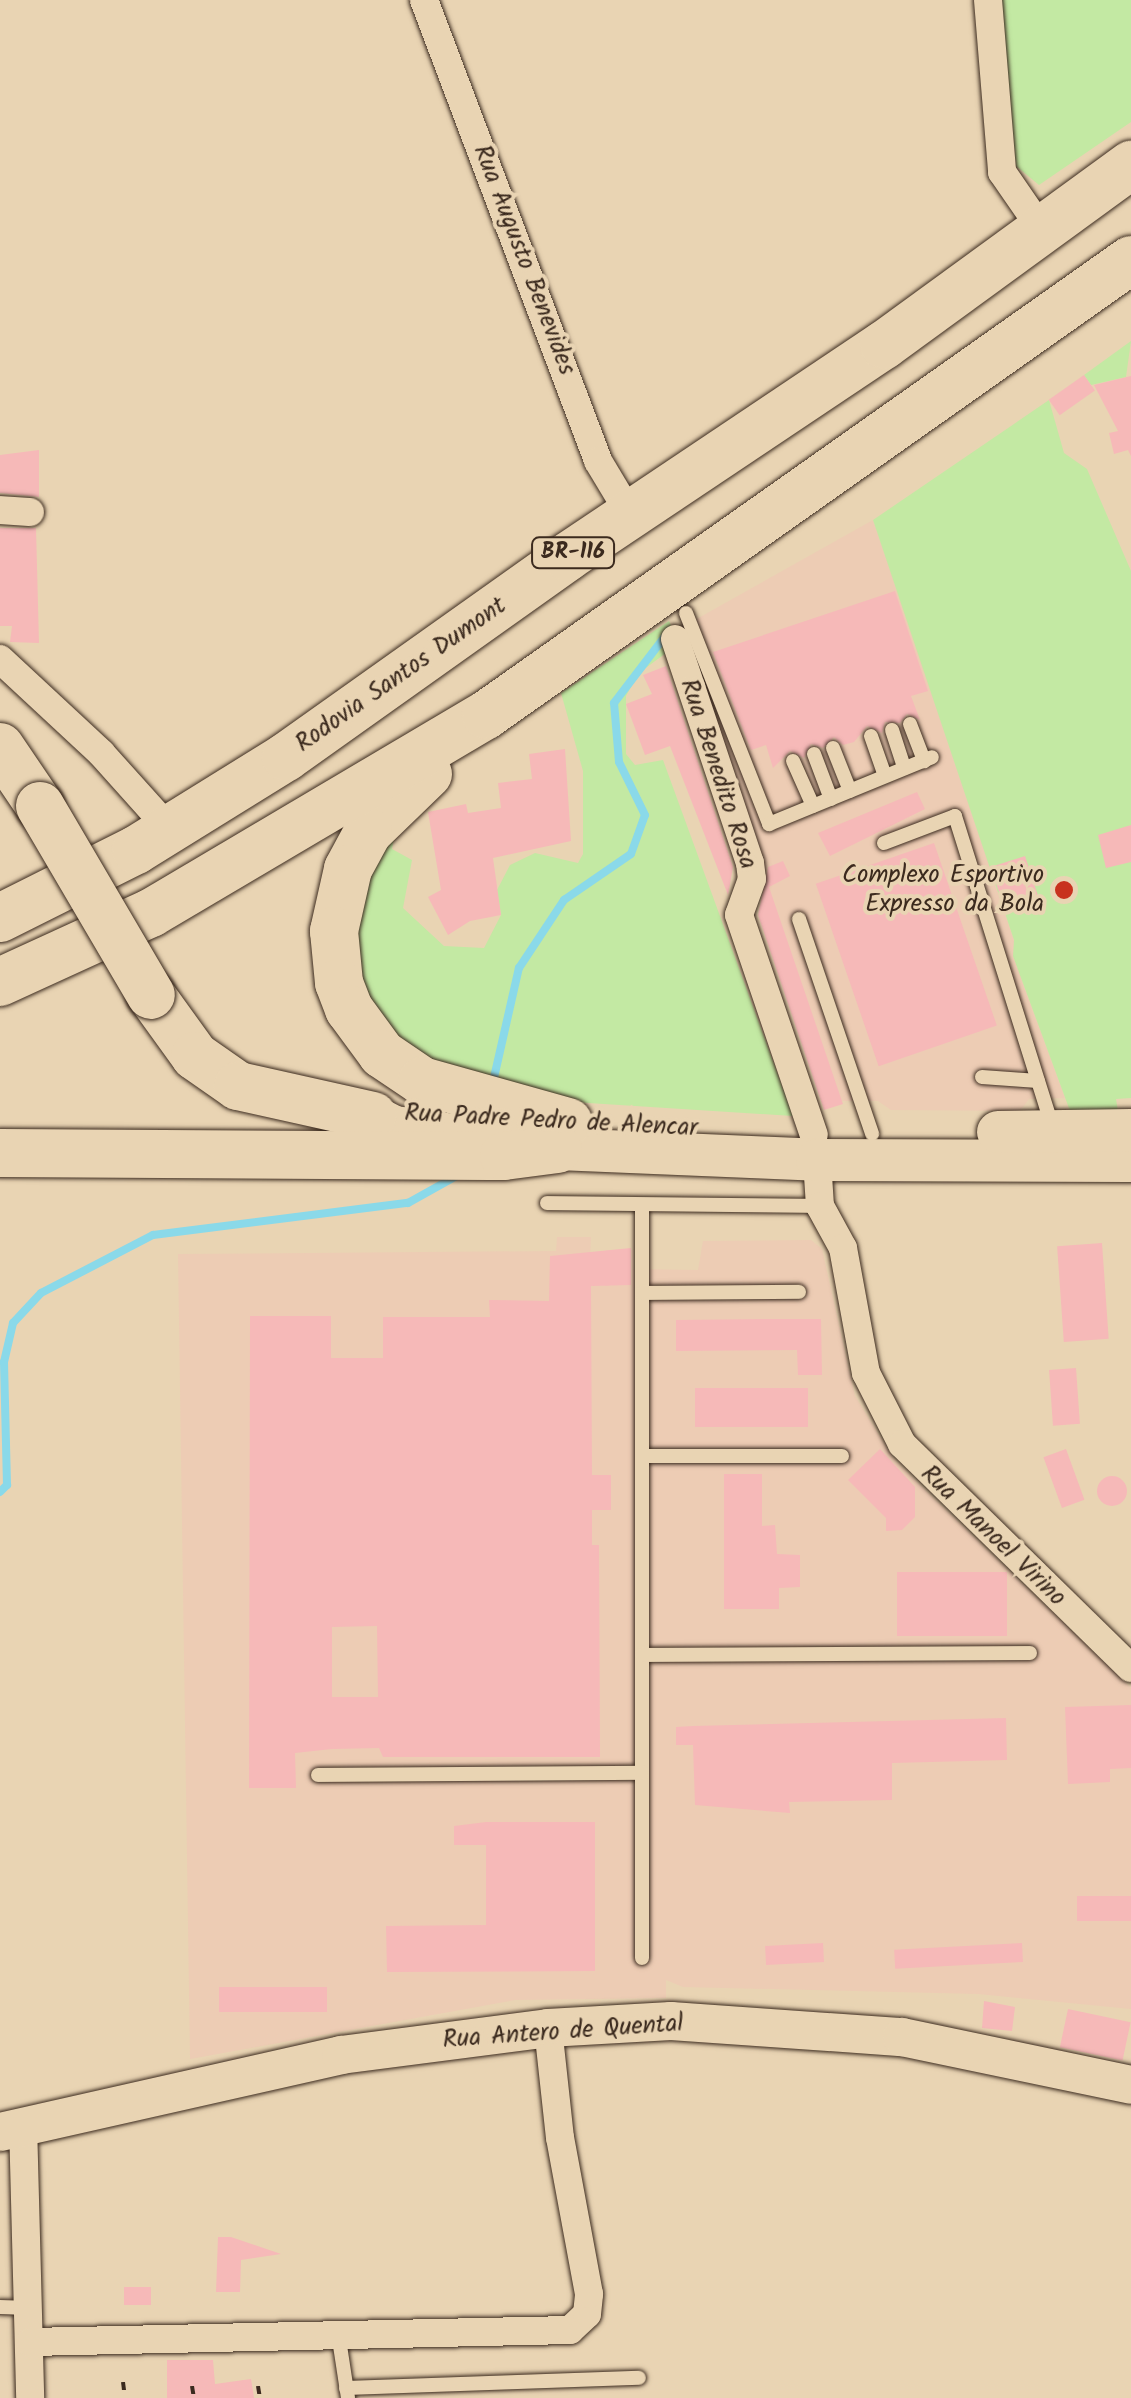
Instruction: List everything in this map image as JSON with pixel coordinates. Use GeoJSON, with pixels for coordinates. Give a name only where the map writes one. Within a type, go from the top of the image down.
{"type":"FeatureCollection","features":[{"type":"Feature","properties":{"kind":"highway","name":"Rodovia Santos Dumont"},"geometry":{"type":"LineString","coordinates":[[0,918],[170,830],[884,344],[1040,227],[1131,165]]}},
{"type":"Feature","properties":{"kind":"highway"},"geometry":{"type":"LineString","coordinates":[[0,982],[151,913],[486,715],[1131,260]]}},
{"type":"Feature","properties":{"kind":"highway"},"geometry":{"type":"LineString","coordinates":[[486,715],[356,851],[336,908],[339,983],[361,1030],[405,1071],[563,1136]]}},
{"type":"Feature","properties":{"kind":"highway"},"geometry":{"type":"LineString","coordinates":[[0,747],[40,806],[151,994],[195,1056],[238,1086],[374,1116]]}},
{"type":"Feature","properties":{"kind":"highway"},"geometry":{"type":"LineString","coordinates":[[0,1153],[504,1156],[563,1136]]}},
{"type":"Feature","properties":{"kind":"main road","name":"Rua Padre Pedro de Alencar"},"geometry":{"type":"LineString","coordinates":[[374,1116],[395,1128],[1131,1161]]}},
{"type":"Feature","properties":{"kind":"main road","name":"Rua Padre Pedro de Alencar"},"geometry":{"type":"LineString","coordinates":[[816,1148],[872,1134],[1131,1130]]}},
{"type":"Feature","properties":{"kind":"street","name":"Rua Augusto Benevides"},"geometry":{"type":"LineString","coordinates":[[424,0],[598,461],[632,516]]}},
{"type":"Feature","properties":{"kind":"street"},"geometry":{"type":"LineString","coordinates":[[988,0],[1002,172],[1040,227]]}},
{"type":"Feature","properties":{"kind":"street"},"geometry":{"type":"LineString","coordinates":[[0,510],[30,512]]}},
{"type":"Feature","properties":{"kind":"street","name":"Rua Benedito Rosa"},"geometry":{"type":"LineString","coordinates":[[680,626],[750,864],[752,879],[739,915],[816,1148]]}},
{"type":"Feature","properties":{"kind":"street"},"geometry":{"type":"LineString","coordinates":[[0,659],[101,753],[170,830]]}},
{"type":"Feature","properties":{"kind":"street","name":"Rua Manoel Virino"},"geometry":{"type":"LineString","coordinates":[[816,1148],[820,1206],[843,1248],[866,1373],[902,1444],[1131,1668]]}},
{"type":"Feature","properties":{"kind":"street","name":"Rua Antero de Quental"},"geometry":{"type":"LineString","coordinates":[[11,2127],[340,2055],[548,2028],[671,2022],[868,2033],[1131,2085]]}},
{"type":"Feature","properties":{"kind":"street"},"geometry":{"type":"LineString","coordinates":[[30,2342],[339,2339],[548,2334],[570,2330],[587,2314],[548,2028]]}},
{"type":"Feature","properties":{"kind":"street"},"geometry":{"type":"LineString","coordinates":[[11,2127],[30,2308],[30,2398]]}},
{"type":"Feature","properties":{"kind":"lane"},"geometry":{"type":"LineString","coordinates":[[680,626],[768,824],[928,759],[910,724]]}},
{"type":"Feature","properties":{"kind":"lane"},"geometry":{"type":"LineString","coordinates":[[892,730],[904,768]]}},
{"type":"Feature","properties":{"kind":"lane"},"geometry":{"type":"LineString","coordinates":[[871,736],[885,776]]}},
{"type":"Feature","properties":{"kind":"lane"},"geometry":{"type":"LineString","coordinates":[[833,748],[850,790]]}},
{"type":"Feature","properties":{"kind":"lane"},"geometry":{"type":"LineString","coordinates":[[814,754],[831,799]]}},
{"type":"Feature","properties":{"kind":"lane"},"geometry":{"type":"LineString","coordinates":[[793,761],[813,806]]}},
{"type":"Feature","properties":{"kind":"lane"},"geometry":{"type":"LineString","coordinates":[[884,842],[955,816],[1054,1131]]}},
{"type":"Feature","properties":{"kind":"lane"},"geometry":{"type":"LineString","coordinates":[[799,919],[872,1134]]}},
{"type":"Feature","properties":{"kind":"lane"},"geometry":{"type":"LineString","coordinates":[[982,1076],[1038,1081]]}},
{"type":"Feature","properties":{"kind":"lane"},"geometry":{"type":"LineString","coordinates":[[547,1203],[820,1206]]}},
{"type":"Feature","properties":{"kind":"lane"},"geometry":{"type":"LineString","coordinates":[[642,1205],[642,1958]]}},
{"type":"Feature","properties":{"kind":"lane"},"geometry":{"type":"LineString","coordinates":[[642,1293],[800,1292]]}},
{"type":"Feature","properties":{"kind":"lane"},"geometry":{"type":"LineString","coordinates":[[642,1456],[842,1456]]}},
{"type":"Feature","properties":{"kind":"lane"},"geometry":{"type":"LineString","coordinates":[[642,1654],[1030,1652]]}},
{"type":"Feature","properties":{"kind":"lane"},"geometry":{"type":"LineString","coordinates":[[318,1775],[642,1772]]}},
{"type":"Feature","properties":{"kind":"lane"},"geometry":{"type":"LineString","coordinates":[[0,2307],[30,2308]]}},
{"type":"Feature","properties":{"kind":"lane"},"geometry":{"type":"LineString","coordinates":[[339,2339],[347,2393],[640,2378]]}},
{"type":"Feature","properties":{"kind":"path"},"geometry":{"type":"LineString","coordinates":[[123,2382],[125,2398]]}},
{"type":"Feature","properties":{"kind":"path"},"geometry":{"type":"LineString","coordinates":[[192,2386],[194,2398]]}},
{"type":"Feature","properties":{"kind":"path"},"geometry":{"type":"LineString","coordinates":[[258,2386],[260,2398]]}},
{"type":"Feature","properties":{"kind":"shaded area"},"geometry":{"type":"Polygon","coordinates":[[[873,520],[1018,954],[1013,957],[1065,1098],[1029,1099],[1020,1111],[891,1110],[878,1101],[842,1101],[677,630],[873,520]]]}},
{"type":"Feature","properties":{"kind":"shaded area"},"geometry":{"type":"Polygon","coordinates":[[[557,1237],[591,1237],[590,1260],[607,1250],[633,1250],[633,1269],[698,1270],[703,1241],[811,1240],[822,1249],[855,1396],[895,1461],[1131,1688],[1131,2009],[978,1994],[683,1987],[666,1980],[666,1998],[515,2000],[190,2059],[178,1254],[556,1251],[557,1237]]]}},
{"type":"Feature","properties":{"kind":"green space"},"geometry":{"type":"Polygon","coordinates":[[[1001,0],[1131,0],[1131,122],[1039,185],[1016,166],[1001,0]]]}},
{"type":"Feature","properties":{"kind":"green space"},"geometry":{"type":"Polygon","coordinates":[[[1131,341],[1126,377],[1091,385],[1084,375],[1131,341]]]}},
{"type":"Feature","properties":{"kind":"green space"},"geometry":{"type":"Polygon","coordinates":[[[1049,400],[1064,453],[1087,469],[1131,571],[1131,1098],[1116,1099],[1118,1111],[1070,1111],[1013,956],[1014,940],[873,520],[1049,400]]]}},
{"type":"Feature","properties":{"kind":"green space"},"geometry":{"type":"Polygon","coordinates":[[[669,621],[675,633],[670,650],[639,673],[626,696],[626,754],[635,765],[663,760],[793,1116],[510,1098],[368,1027],[353,890],[395,833],[392,849],[412,860],[403,908],[444,946],[484,948],[501,915],[497,890],[510,865],[535,853],[578,863],[583,854],[583,771],[561,693],[669,621]]]}},
{"type":"Feature","properties":{"kind":"building"},"geometry":{"type":"Polygon","coordinates":[[[1084,375],[1095,391],[1060,415],[1049,400],[1084,375]]]}},
{"type":"Feature","properties":{"kind":"building"},"geometry":{"type":"Polygon","coordinates":[[[1131,376],[1131,456],[1128,450],[1114,454],[1109,433],[1118,431],[1094,385],[1131,376]]]}},
{"type":"Feature","properties":{"kind":"building"},"geometry":{"type":"Polygon","coordinates":[[[39,450],[39,497],[0,493],[0,455],[39,450]]]}},
{"type":"Feature","properties":{"kind":"building"},"geometry":{"type":"Polygon","coordinates":[[[0,528],[36,528],[39,643],[10,642],[12,626],[0,626],[0,528]]]}},
{"type":"Feature","properties":{"kind":"building"},"geometry":{"type":"Polygon","coordinates":[[[895,591],[928,691],[911,696],[920,720],[907,714],[900,723],[885,722],[882,733],[867,726],[854,742],[843,745],[834,737],[823,748],[811,744],[804,758],[790,751],[773,768],[766,745],[751,750],[713,652],[895,591]]]}},
{"type":"Feature","properties":{"kind":"building"},"geometry":{"type":"Polygon","coordinates":[[[666,666],[733,867],[728,895],[670,746],[645,755],[626,704],[652,694],[643,675],[666,666]]]}},
{"type":"Feature","properties":{"kind":"building"},"geometry":{"type":"Polygon","coordinates":[[[565,749],[571,841],[493,858],[501,915],[470,921],[448,935],[428,897],[441,890],[428,812],[466,804],[468,813],[501,808],[498,783],[532,779],[529,754],[565,749]]]}},
{"type":"Feature","properties":{"kind":"building"},"geometry":{"type":"Polygon","coordinates":[[[917,792],[925,809],[830,856],[818,833],[917,792]]]}},
{"type":"Feature","properties":{"kind":"building"},"geometry":{"type":"Polygon","coordinates":[[[1131,825],[1131,862],[1106,868],[1098,835],[1131,825]]]}},
{"type":"Feature","properties":{"kind":"building"},"geometry":{"type":"Polygon","coordinates":[[[934,843],[997,1025],[879,1066],[816,884],[934,843]]]}},
{"type":"Feature","properties":{"kind":"building"},"geometry":{"type":"Polygon","coordinates":[[[1025,856],[1040,903],[1006,914],[991,867],[1025,856]]]}},
{"type":"Feature","properties":{"kind":"building"},"geometry":{"type":"Polygon","coordinates":[[[783,861],[790,876],[769,887],[843,1104],[824,1110],[758,915],[768,867],[783,861]]]}},
{"type":"Feature","properties":{"kind":"building"},"geometry":{"type":"Polygon","coordinates":[[[1102,1243],[1109,1339],[1064,1342],[1057,1246],[1102,1243]]]}},
{"type":"Feature","properties":{"kind":"building"},"geometry":{"type":"Polygon","coordinates":[[[631,1248],[631,1285],[591,1286],[592,1475],[611,1475],[611,1510],[592,1510],[592,1545],[599,1545],[600,1757],[383,1757],[379,1748],[332,1749],[295,1753],[296,1788],[249,1788],[250,1316],[331,1316],[331,1358],[383,1358],[383,1317],[490,1317],[489,1300],[549,1301],[550,1256],[631,1248]],[[377,1626],[332,1627],[332,1697],[378,1697],[377,1626]]]}},
{"type":"Feature","properties":{"kind":"building"},"geometry":{"type":"Polygon","coordinates":[[[821,1319],[822,1375],[798,1375],[797,1350],[676,1351],[676,1320],[821,1319]]]}},
{"type":"Feature","properties":{"kind":"building"},"geometry":{"type":"Polygon","coordinates":[[[1076,1368],[1080,1424],[1053,1426],[1049,1370],[1076,1368]]]}},
{"type":"Feature","properties":{"kind":"building"},"geometry":{"type":"Polygon","coordinates":[[[695,1388],[808,1388],[808,1427],[695,1427],[695,1388]]]}},
{"type":"Feature","properties":{"kind":"building"},"geometry":{"type":"Polygon","coordinates":[[[880,1449],[915,1487],[915,1517],[902,1530],[886,1531],[886,1518],[848,1480],[880,1449]]]}},
{"type":"Feature","properties":{"kind":"building"},"geometry":{"type":"Polygon","coordinates":[[[1066,1449],[1084,1500],[1062,1508],[1043,1457],[1066,1449]]]}},
{"type":"Feature","properties":{"kind":"building"},"geometry":{"type":"Polygon","coordinates":[[[724,1474],[762,1474],[762,1526],[775,1525],[777,1554],[800,1555],[800,1587],[779,1588],[779,1609],[724,1609],[724,1474]]]}},
{"type":"Feature","properties":{"kind":"building"},"geometry":{"type":"Polygon","coordinates":[[[1112,1476],[1126,1485],[1127,1491],[1118,1505],[1112,1506],[1098,1497],[1097,1491],[1106,1477],[1112,1476]]]}},
{"type":"Feature","properties":{"kind":"building"},"geometry":{"type":"Polygon","coordinates":[[[897,1572],[1007,1572],[1007,1636],[897,1636],[897,1572]]]}},
{"type":"Feature","properties":{"kind":"building"},"geometry":{"type":"Polygon","coordinates":[[[1131,1705],[1131,1768],[1110,1769],[1110,1782],[1068,1784],[1065,1707],[1131,1705]]]}},
{"type":"Feature","properties":{"kind":"building"},"geometry":{"type":"Polygon","coordinates":[[[1006,1718],[1007,1760],[892,1763],[892,1800],[789,1802],[790,1813],[695,1805],[693,1745],[676,1745],[676,1727],[1006,1718]]]}},
{"type":"Feature","properties":{"kind":"building"},"geometry":{"type":"Polygon","coordinates":[[[486,1822],[595,1822],[595,1971],[387,1972],[386,1926],[486,1925],[486,1845],[454,1845],[454,1826],[486,1822]]]}},
{"type":"Feature","properties":{"kind":"building"},"geometry":{"type":"Polygon","coordinates":[[[1077,1896],[1131,1896],[1131,1921],[1077,1921],[1077,1896]]]}},
{"type":"Feature","properties":{"kind":"building"},"geometry":{"type":"Polygon","coordinates":[[[823,1943],[824,1962],[766,1965],[765,1946],[823,1943]]]}},
{"type":"Feature","properties":{"kind":"building"},"geometry":{"type":"Polygon","coordinates":[[[1022,1943],[1023,1962],[895,1969],[894,1950],[1022,1943]]]}},
{"type":"Feature","properties":{"kind":"building"},"geometry":{"type":"Polygon","coordinates":[[[219,1987],[327,1987],[327,2012],[219,2012],[219,1987]]]}},
{"type":"Feature","properties":{"kind":"building"},"geometry":{"type":"Polygon","coordinates":[[[984,2001],[1015,2007],[1012,2031],[982,2028],[984,2001]]]}},
{"type":"Feature","properties":{"kind":"building"},"geometry":{"type":"Polygon","coordinates":[[[1068,2009],[1131,2022],[1122,2060],[1060,2047],[1068,2009]]]}},
{"type":"Feature","properties":{"kind":"building"},"geometry":{"type":"Polygon","coordinates":[[[218,2237],[231,2237],[281,2254],[241,2260],[240,2292],[216,2292],[218,2237]]]}},
{"type":"Feature","properties":{"kind":"building"},"geometry":{"type":"Polygon","coordinates":[[[124,2287],[151,2287],[151,2305],[124,2305],[124,2287]]]}},
{"type":"Feature","properties":{"kind":"building"},"geometry":{"type":"Polygon","coordinates":[[[167,2360],[213,2360],[215,2384],[251,2379],[254,2398],[167,2398],[167,2360]]]}},
{"type":"Feature","properties":{"kind":"waterway"},"geometry":{"type":"LineString","coordinates":[[493,1082],[519,968],[564,900],[631,854],[645,815],[619,762],[614,703],[669,631]]}},
{"type":"Feature","properties":{"kind":"waterway"},"geometry":{"type":"LineString","coordinates":[[0,1492],[7,1485],[4,1362],[13,1323],[41,1293],[153,1235],[408,1203],[458,1175]]}},
{"type":"Feature","properties":{"kind":"place","name":"Complexo Esportivo Expresso da Bola"},"geometry":{"type":"Point","coordinates":[1064,890]}}]}
